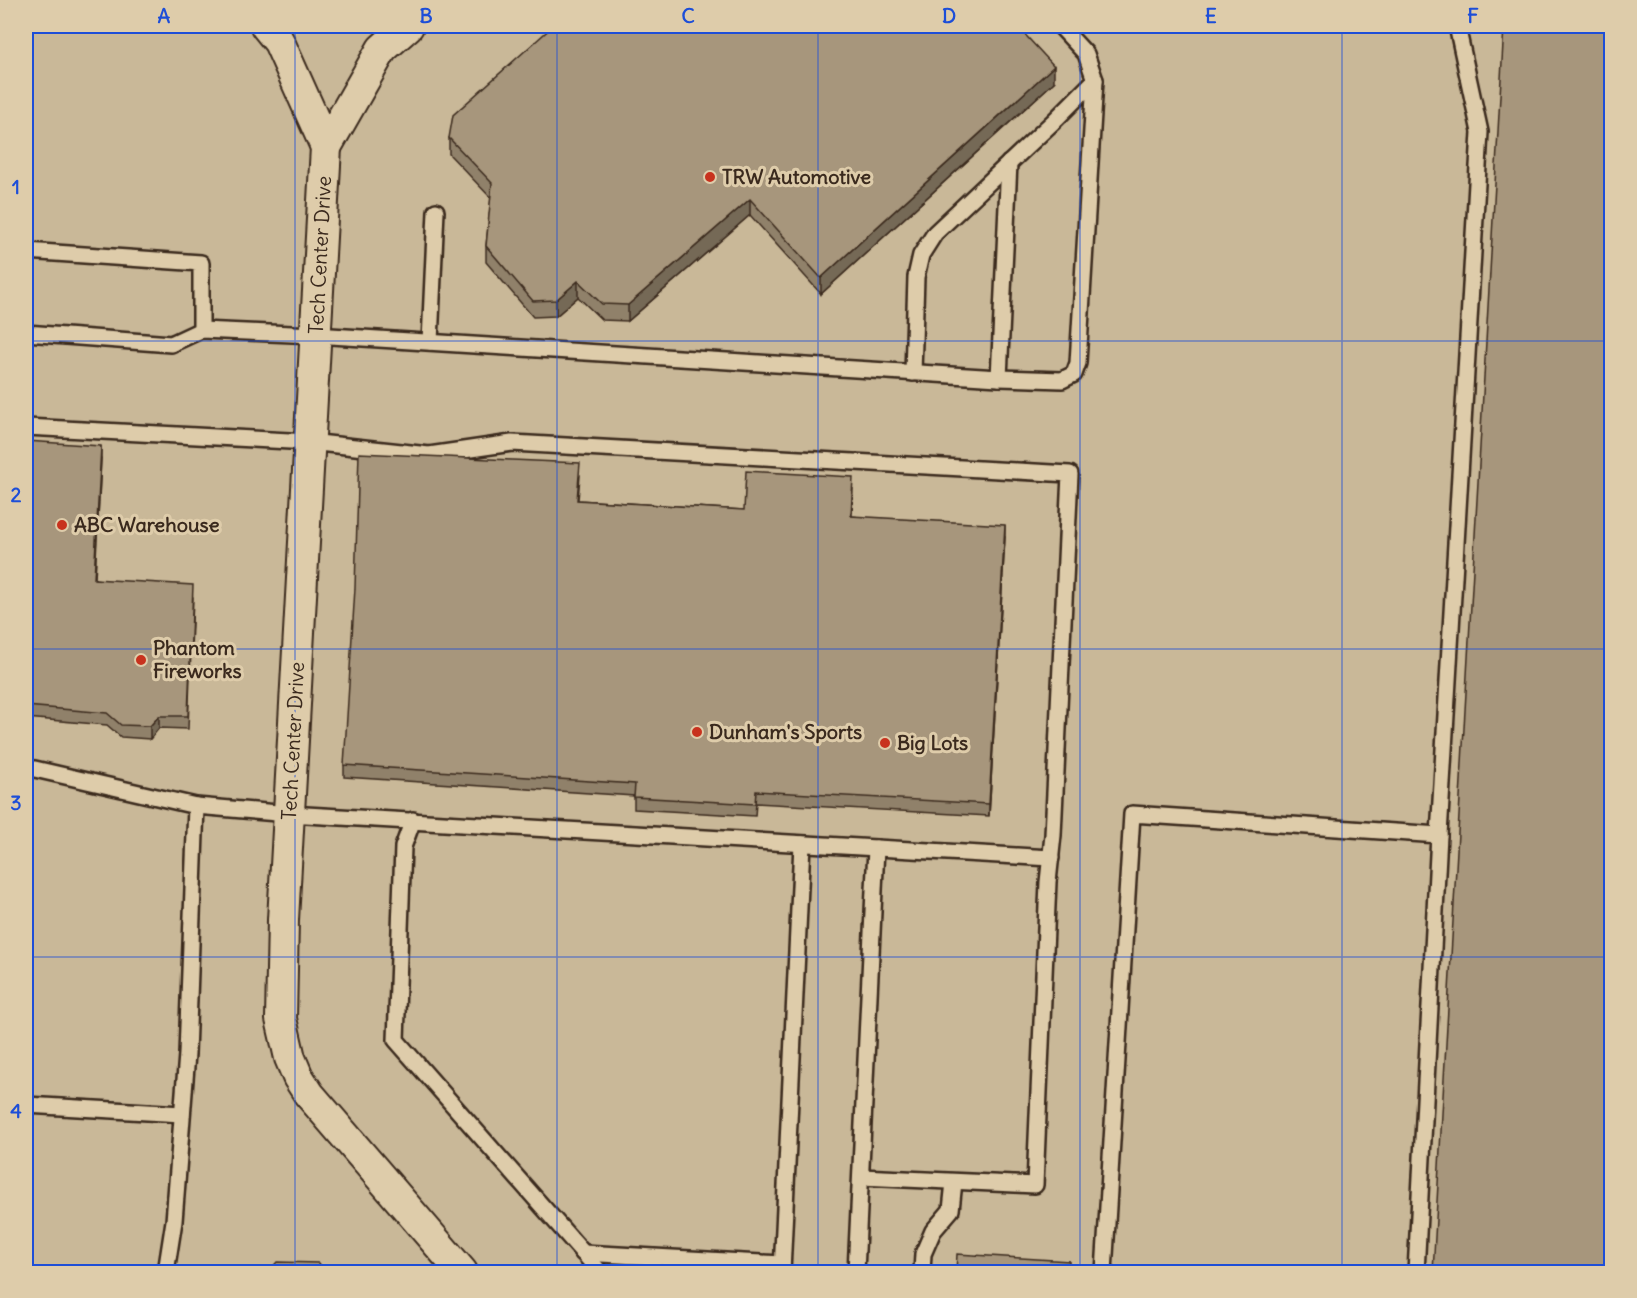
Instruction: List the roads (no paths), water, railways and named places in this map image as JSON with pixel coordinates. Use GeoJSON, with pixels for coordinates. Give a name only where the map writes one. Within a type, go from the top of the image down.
{"type":"FeatureCollection","features":[{"type":"Feature","properties":{"kind":"street","name":"Tech Center Drive"},"geometry":{"type":"LineString","coordinates":[[266,26],[279,42],[326,147]]}},
{"type":"Feature","properties":{"kind":"street","name":"Tech Center Drive"},"geometry":{"type":"LineString","coordinates":[[408,26],[382,49],[326,147],[283,920],[281,1019],[290,1058],[309,1094],[462,1272]]}},
{"type":"Feature","properties":{"kind":"lane"},"geometry":{"type":"LineString","coordinates":[[26,333],[171,344],[201,330],[315,335],[1062,381],[1074,374],[1078,363],[1095,81],[1086,54],[1060,26]]}},
{"type":"Feature","properties":{"kind":"lane"},"geometry":{"type":"LineString","coordinates":[[1416,1272],[1480,132],[1457,26]]}},
{"type":"Feature","properties":{"kind":"lane"},"geometry":{"type":"LineString","coordinates":[[912,373],[916,277],[921,255],[934,233],[1095,81]]}},
{"type":"Feature","properties":{"kind":"lane"},"geometry":{"type":"LineString","coordinates":[[999,378],[1009,163]]}},
{"type":"Feature","properties":{"kind":"lane"},"geometry":{"type":"LineString","coordinates":[[430,342],[436,211]]}},
{"type":"Feature","properties":{"kind":"lane"},"geometry":{"type":"LineString","coordinates":[[26,251],[201,263],[201,330]]}},
{"type":"Feature","properties":{"kind":"lane"},"geometry":{"type":"LineString","coordinates":[[26,427],[309,442],[429,455],[512,443],[1070,474],[1035,1185],[861,1177]]}},
{"type":"Feature","properties":{"kind":"lane"},"geometry":{"type":"LineString","coordinates":[[26,767],[196,806],[289,814],[1050,858]]}},
{"type":"Feature","properties":{"kind":"lane"},"geometry":{"type":"LineString","coordinates":[[166,1272],[174,1221],[187,1054],[196,806]]}},
{"type":"Feature","properties":{"kind":"lane"},"geometry":{"type":"LineString","coordinates":[[1104,1272],[1132,814],[1439,835]]}},
{"type":"Feature","properties":{"kind":"lane"},"geometry":{"type":"LineString","coordinates":[[413,820],[403,847],[396,1040],[600,1272]]}},
{"type":"Feature","properties":{"kind":"lane"},"geometry":{"type":"LineString","coordinates":[[583,1253],[782,1268],[802,844]]}},
{"type":"Feature","properties":{"kind":"lane"},"geometry":{"type":"LineString","coordinates":[[856,1272],[876,848]]}},
{"type":"Feature","properties":{"kind":"lane"},"geometry":{"type":"LineString","coordinates":[[26,1105],[182,1114]]}},
{"type":"Feature","properties":{"kind":"lane"},"geometry":{"type":"LineString","coordinates":[[922,1272],[923,1254],[933,1231],[951,1210],[954,1182]]}},
{"type":"Feature","properties":{"kind":"place","name":"TRW Automotive"},"geometry":{"type":"Point","coordinates":[710,177]}},
{"type":"Feature","properties":{"kind":"place","name":"ABC Warehouse"},"geometry":{"type":"Point","coordinates":[62,525]}},
{"type":"Feature","properties":{"kind":"place","name":"Phantom Fireworks"},"geometry":{"type":"Point","coordinates":[141,660]}},
{"type":"Feature","properties":{"kind":"place","name":"Dunham's Sports"},"geometry":{"type":"Point","coordinates":[697,732]}},
{"type":"Feature","properties":{"kind":"place","name":"Big Lots"},"geometry":{"type":"Point","coordinates":[885,743]}}]}
